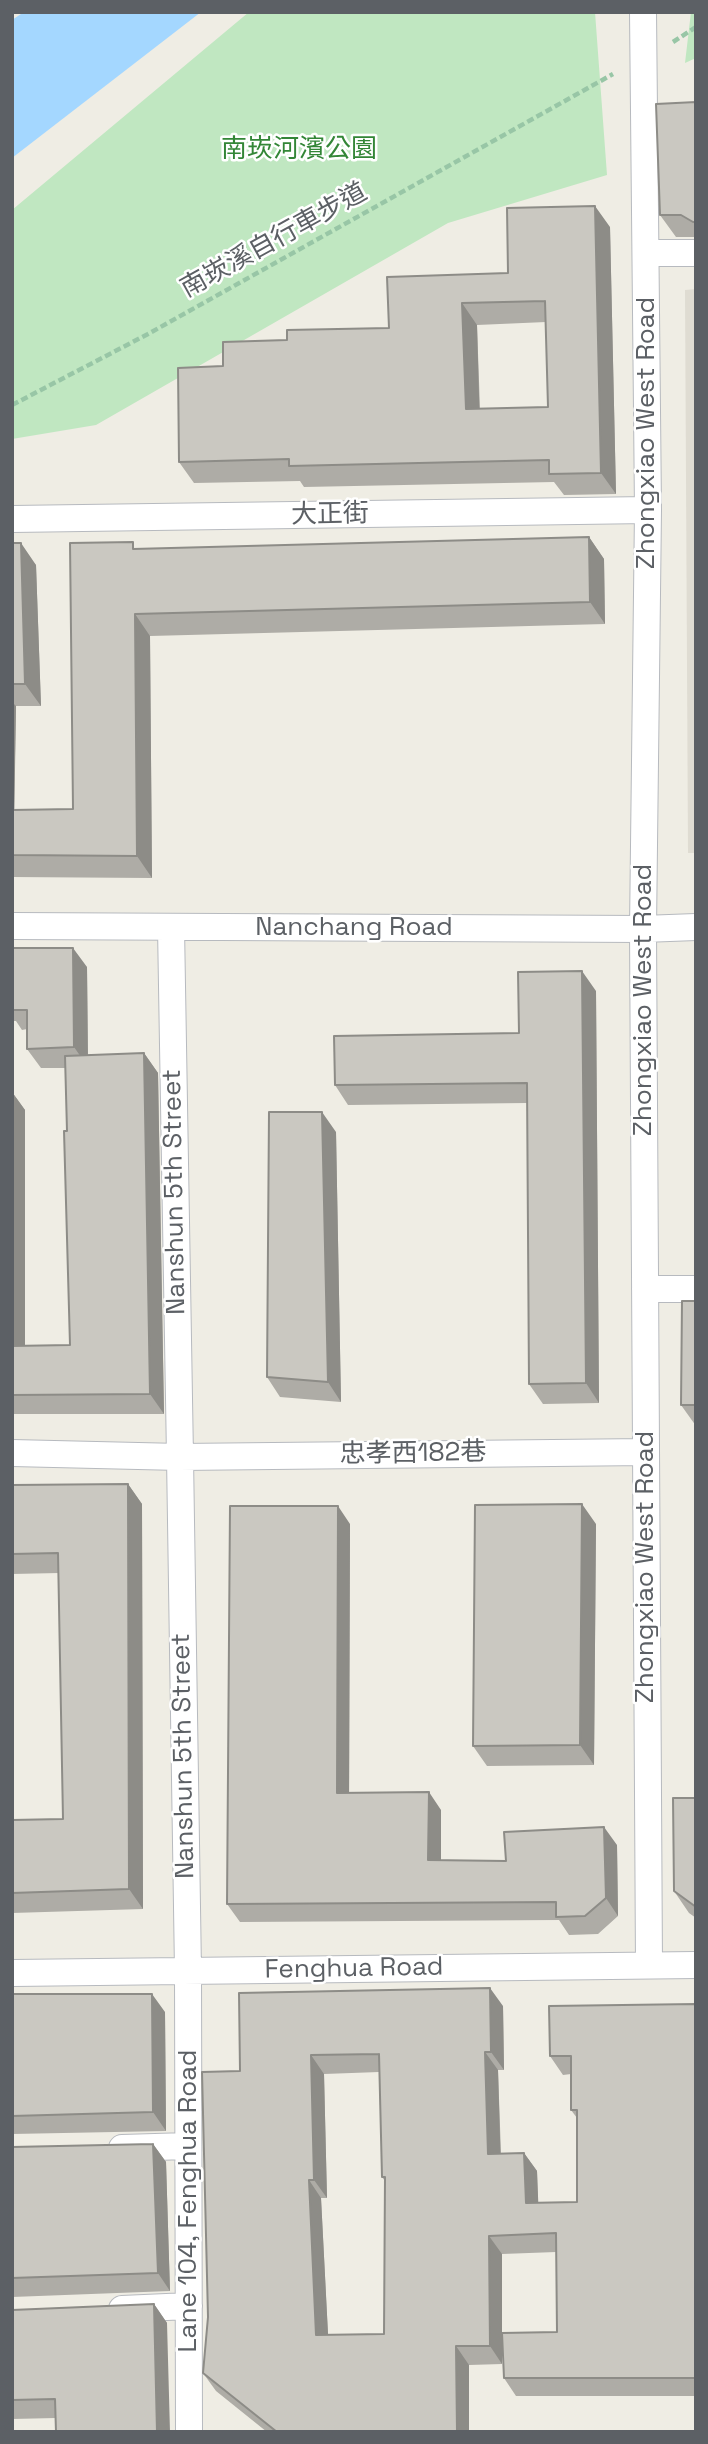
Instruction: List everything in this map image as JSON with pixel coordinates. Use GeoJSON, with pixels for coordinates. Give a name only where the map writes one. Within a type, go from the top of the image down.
{"type":"FeatureCollection","features":[{"type":"Feature","properties":{"kind":"street","name":"Zhongxiao West Road"},"geometry":{"type":"LineString","coordinates":[[643,23],[648,510],[643,929],[649,1965]]}},
{"type":"Feature","properties":{"kind":"street"},"geometry":{"type":"LineString","coordinates":[[646,253],[696,253]]}},
{"type":"Feature","properties":{"kind":"street","name":"大正街"},"geometry":{"type":"LineString","coordinates":[[12,519],[648,510]]}},
{"type":"Feature","properties":{"kind":"street","name":"Nanchang Road"},"geometry":{"type":"LineString","coordinates":[[12,926],[696,928]]}},
{"type":"Feature","properties":{"kind":"street","name":"Nanshun 5th Street"},"geometry":{"type":"LineString","coordinates":[[171,927],[188,1971]]}},
{"type":"Feature","properties":{"kind":"street"},"geometry":{"type":"LineString","coordinates":[[645,1289],[696,1289]]}},
{"type":"Feature","properties":{"kind":"street","name":"忠孝西182巷"},"geometry":{"type":"LineString","coordinates":[[180,1457],[646,1452]]}},
{"type":"Feature","properties":{"kind":"street"},"geometry":{"type":"LineString","coordinates":[[12,1453],[180,1457]]}},
{"type":"Feature","properties":{"kind":"street","name":"Fenghua Road"},"geometry":{"type":"LineString","coordinates":[[12,1973],[696,1965]]}},
{"type":"Feature","properties":{"kind":"street","name":"Lane 104, Fenghua Road"},"geometry":{"type":"LineString","coordinates":[[188,1971],[190,2432]]}},
{"type":"Feature","properties":{"kind":"street"},"geometry":{"type":"LineString","coordinates":[[93,2149],[188,2146]]}},
{"type":"Feature","properties":{"kind":"street"},"geometry":{"type":"LineString","coordinates":[[94,2310],[189,2306]]}},
{"type":"Feature","properties":{"kind":"path","name":"南崁溪自行車步道"},"geometry":{"type":"LineString","coordinates":[[12,405],[148,334],[617,72]]}},
{"type":"Feature","properties":{"kind":"shaded area"},"geometry":{"type":"Polygon","coordinates":[[[696,289],[696,853],[688,853],[685,290],[696,289]]]}},
{"type":"Feature","properties":{"kind":"green space","name":"南崁河濱公園"},"geometry":{"type":"Polygon","coordinates":[[[249,12],[595,12],[607,175],[448,223],[96,425],[12,439],[12,210],[249,12]]]}},
{"type":"Feature","properties":{"kind":"green space"},"geometry":{"type":"Polygon","coordinates":[[[691,12],[696,12],[696,58],[685,63],[691,12]]]}},
{"type":"Feature","properties":{"kind":"water"},"geometry":{"type":"Polygon","coordinates":[[[24,12],[201,12],[12,158],[12,20],[24,12]]]}},
{"type":"Feature","properties":{"kind":"building"},"geometry":{"type":"Polygon","coordinates":[[[696,102],[696,222],[693,222],[681,215],[660,215],[656,104],[696,102]]]}},
{"type":"Feature","properties":{"kind":"building"},"geometry":{"type":"Polygon","coordinates":[[[595,206],[601,473],[549,474],[549,460],[289,466],[289,459],[179,462],[178,368],[223,366],[223,342],[287,340],[287,330],[389,328],[387,277],[508,273],[507,208],[595,206]],[[545,301],[462,303],[466,409],[548,407],[545,301]]]}},
{"type":"Feature","properties":{"kind":"building"},"geometry":{"type":"Polygon","coordinates":[[[589,537],[590,602],[135,614],[137,856],[12,855],[12,810],[73,809],[70,543],[133,542],[133,549],[589,537]]]}},
{"type":"Feature","properties":{"kind":"building"},"geometry":{"type":"Polygon","coordinates":[[[12,543],[21,543],[25,684],[12,684],[12,543]]]}},
{"type":"Feature","properties":{"kind":"building"},"geometry":{"type":"Polygon","coordinates":[[[12,948],[73,948],[74,1047],[27,1049],[27,1010],[12,1010],[12,948]]]}},
{"type":"Feature","properties":{"kind":"building"},"geometry":{"type":"Polygon","coordinates":[[[582,971],[586,1383],[529,1384],[527,1083],[335,1085],[334,1036],[519,1033],[518,972],[582,971]]]}},
{"type":"Feature","properties":{"kind":"building"},"geometry":{"type":"Polygon","coordinates":[[[144,1053],[150,1394],[12,1395],[12,1346],[70,1345],[64,1131],[67,1131],[65,1056],[144,1053]]]}},
{"type":"Feature","properties":{"kind":"building"},"geometry":{"type":"Polygon","coordinates":[[[269,1112],[322,1112],[328,1382],[267,1377],[269,1112]]]}},
{"type":"Feature","properties":{"kind":"building"},"geometry":{"type":"Polygon","coordinates":[[[682,1301],[696,1301],[696,1405],[681,1405],[682,1301]]]}},
{"type":"Feature","properties":{"kind":"building"},"geometry":{"type":"Polygon","coordinates":[[[128,1484],[129,1889],[12,1893],[12,1820],[63,1819],[58,1553],[12,1554],[12,1485],[128,1484]]]}},
{"type":"Feature","properties":{"kind":"building"},"geometry":{"type":"Polygon","coordinates":[[[582,1504],[580,1745],[473,1746],[475,1505],[582,1504]]]}},
{"type":"Feature","properties":{"kind":"building"},"geometry":{"type":"Polygon","coordinates":[[[230,1506],[338,1506],[337,1793],[429,1792],[428,1860],[506,1861],[504,1832],[604,1827],[606,1898],[585,1916],[556,1917],[556,1902],[227,1904],[230,1506]]]}},
{"type":"Feature","properties":{"kind":"building"},"geometry":{"type":"Polygon","coordinates":[[[673,1798],[696,1798],[696,1907],[674,1891],[673,1798]]]}},
{"type":"Feature","properties":{"kind":"building"},"geometry":{"type":"Polygon","coordinates":[[[490,1988],[491,2052],[485,2052],[488,2154],[524,2153],[526,2203],[577,2202],[577,2110],[571,2110],[571,2056],[550,2056],[549,2006],[696,2004],[696,2378],[504,2378],[502,2333],[557,2332],[556,2233],[489,2236],[490,2346],[456,2346],[457,2432],[277,2432],[203,2373],[208,2317],[202,2072],[240,2071],[239,1993],[490,1988]],[[379,2054],[311,2055],[314,2180],[309,2180],[316,2335],[384,2334],[385,2177],[382,2177],[379,2054]]]}},
{"type":"Feature","properties":{"kind":"building"},"geometry":{"type":"Polygon","coordinates":[[[12,1994],[152,1994],[153,2112],[12,2116],[12,1994]]]}},
{"type":"Feature","properties":{"kind":"building"},"geometry":{"type":"Polygon","coordinates":[[[153,2144],[158,2273],[12,2278],[12,2147],[153,2144]]]}},
{"type":"Feature","properties":{"kind":"building"},"geometry":{"type":"Polygon","coordinates":[[[154,2304],[157,2432],[56,2432],[55,2399],[12,2400],[12,2310],[154,2304]]]}}]}
